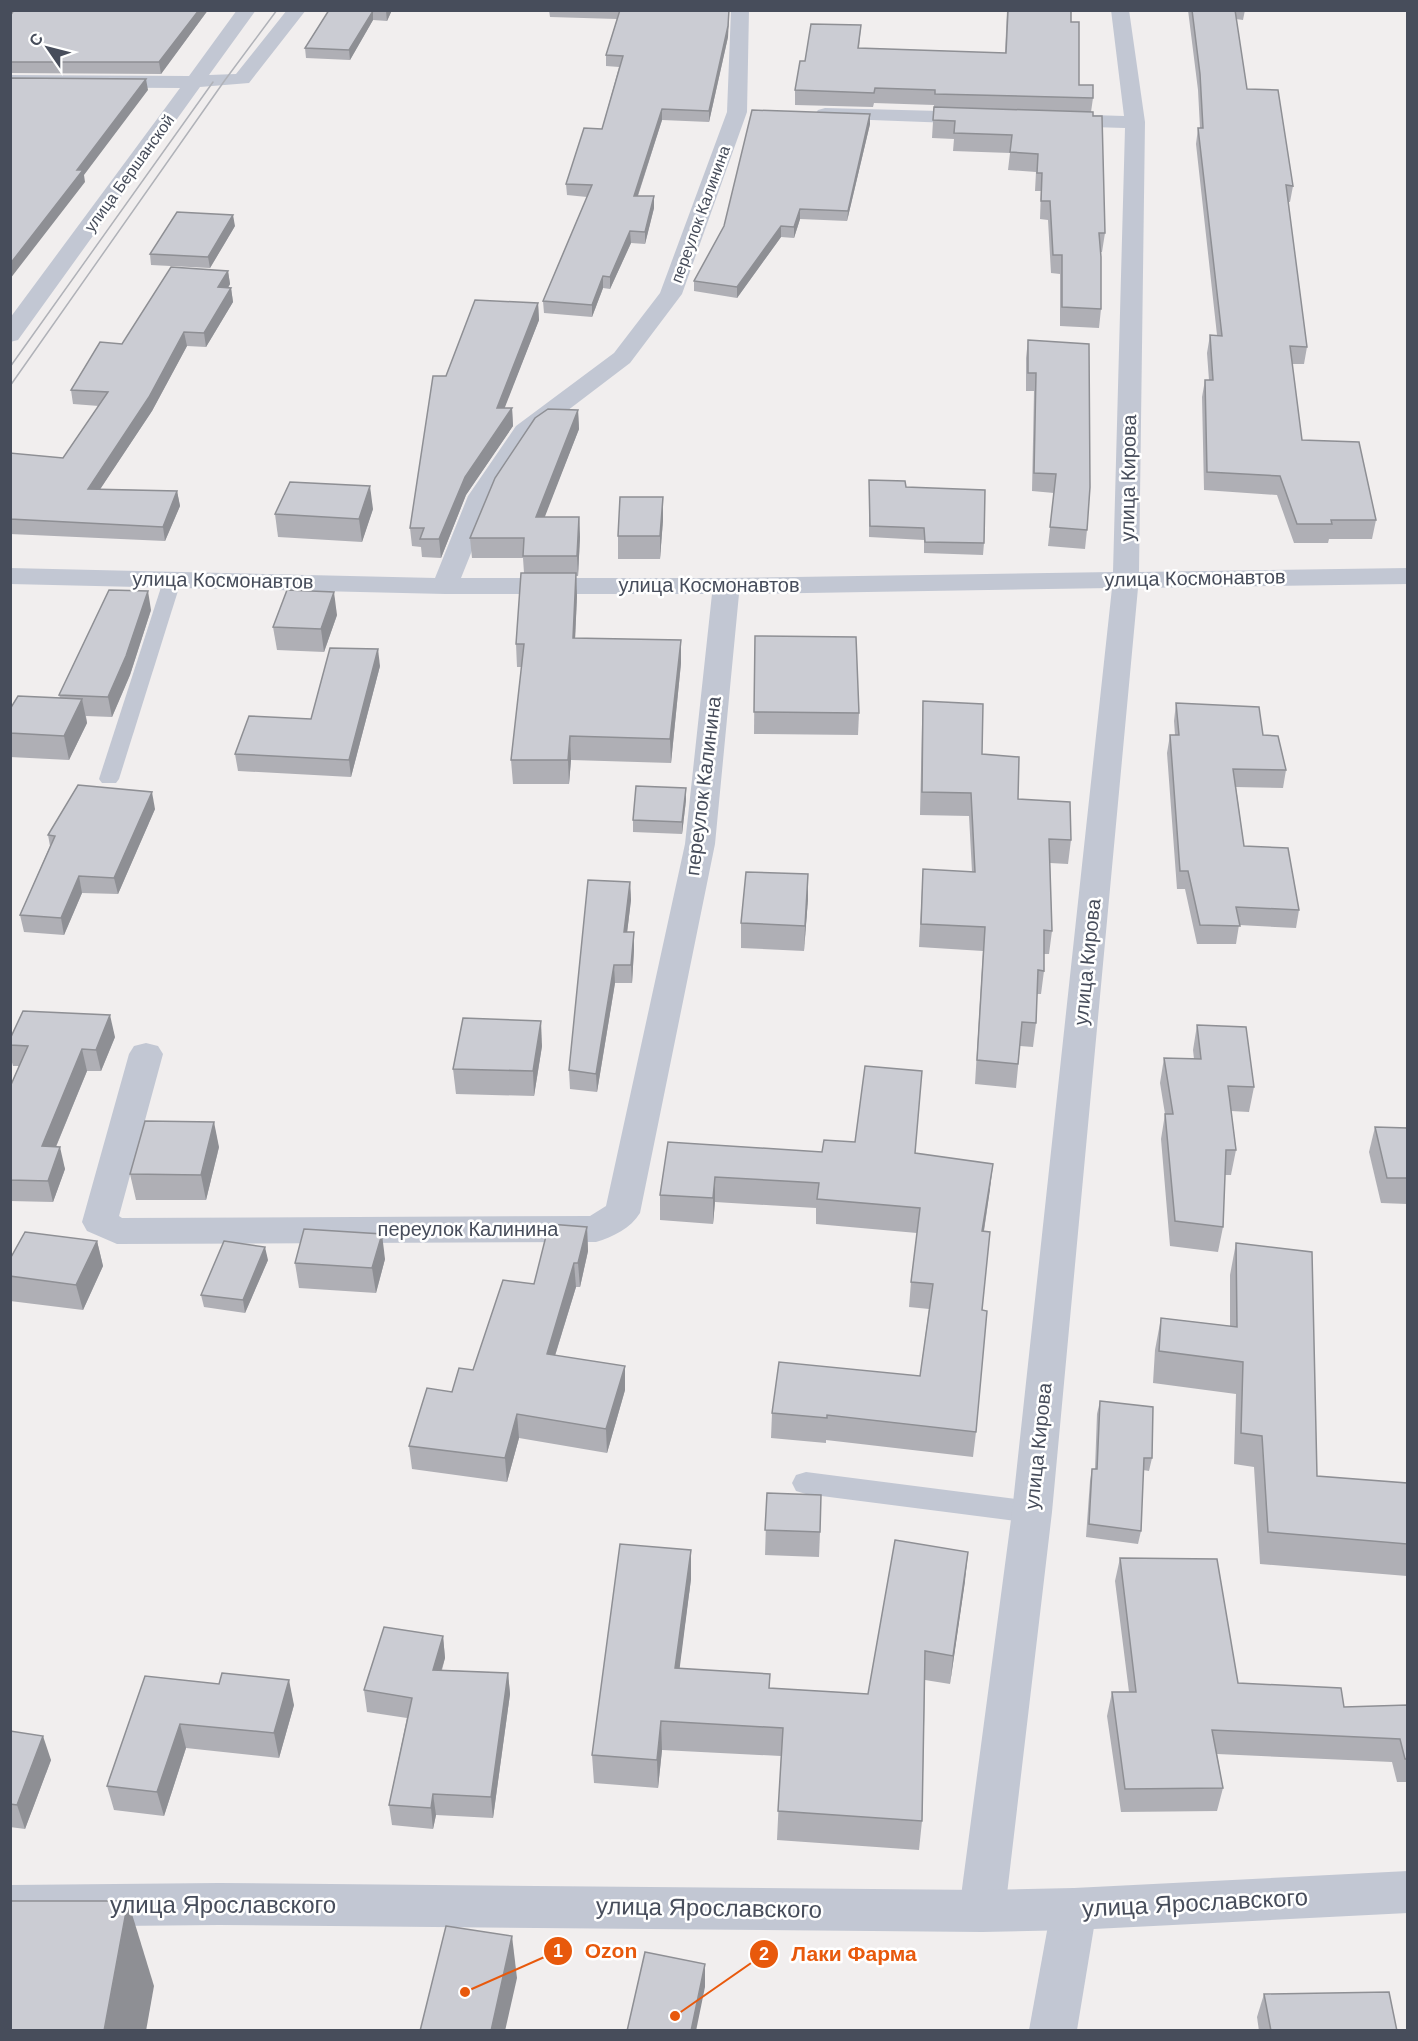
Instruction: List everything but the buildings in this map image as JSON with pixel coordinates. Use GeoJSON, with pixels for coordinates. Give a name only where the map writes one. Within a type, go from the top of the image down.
{"type":"FeatureCollection","features":[{"type":"Feature","properties":{"kind":"street","name":"улица Бершанской"},"geometry":{"type":"LineString","coordinates":[[10,335],[247,10]]}},
{"type":"Feature","properties":{"kind":"street"},"geometry":{"type":"LineString","coordinates":[[10,81],[195,82],[242,79],[297,10]]}},
{"type":"Feature","properties":{"kind":"street","name":"переулок Калинина"},"geometry":{"type":"LineString","coordinates":[[445,586],[481,496],[525,430],[622,358],[671,294],[737,112],[740,10]]}},
{"type":"Feature","properties":{"kind":"street","name":"улица Кирова"},"geometry":{"type":"LineString","coordinates":[[982,1911],[1032,1512],[1126,579],[1135,122],[1120,10]]}},
{"type":"Feature","properties":{"kind":"street"},"geometry":{"type":"LineString","coordinates":[[737,112],[760,113]]}},
{"type":"Feature","properties":{"kind":"street"},"geometry":{"type":"LineString","coordinates":[[807,114],[995,119]]}},
{"type":"Feature","properties":{"kind":"street"},"geometry":{"type":"LineString","coordinates":[[1042,120],[1135,122]]}},
{"type":"Feature","properties":{"kind":"street","name":"улица Космонавтов"},"geometry":{"type":"LineString","coordinates":[[10,576],[445,586],[726,586],[1407,576]]}},
{"type":"Feature","properties":{"kind":"street","name":"переулок Калинина"},"geometry":{"type":"LineString","coordinates":[[146,1054],[100,1222],[117,1231],[596,1229],[622,1214],[700,844],[726,586]]}},
{"type":"Feature","properties":{"kind":"street","name":"улица Ярославского"},"geometry":{"type":"LineString","coordinates":[[10,1906],[219,1904],[982,1911],[1074,1910],[1407,1892]]}},
{"type":"Feature","properties":{"kind":"street"},"geometry":{"type":"LineString","coordinates":[[1053,2031],[1074,1910]]}},
{"type":"Feature","properties":{"kind":"lane"},"geometry":{"type":"LineString","coordinates":[[108,779],[173,578]]}},
{"type":"Feature","properties":{"kind":"lane"},"geometry":{"type":"LineString","coordinates":[[806,1483],[1032,1512]]}},
{"type":"Feature","properties":{"kind":"tram line"},"geometry":{"type":"LineString","coordinates":[[10,386],[225,80],[277,10]]}},
{"type":"Feature","properties":{"kind":"tram line"},"geometry":{"type":"LineString","coordinates":[[10,367],[213,82]]}},
{"type":"Feature","properties":{"kind":"place","name":"Ozon"},"geometry":{"type":"Point","coordinates":[465,1992]}},
{"type":"Feature","properties":{"kind":"place","name":"Лаки Фарма"},"geometry":{"type":"Point","coordinates":[675,2016]}}]}
